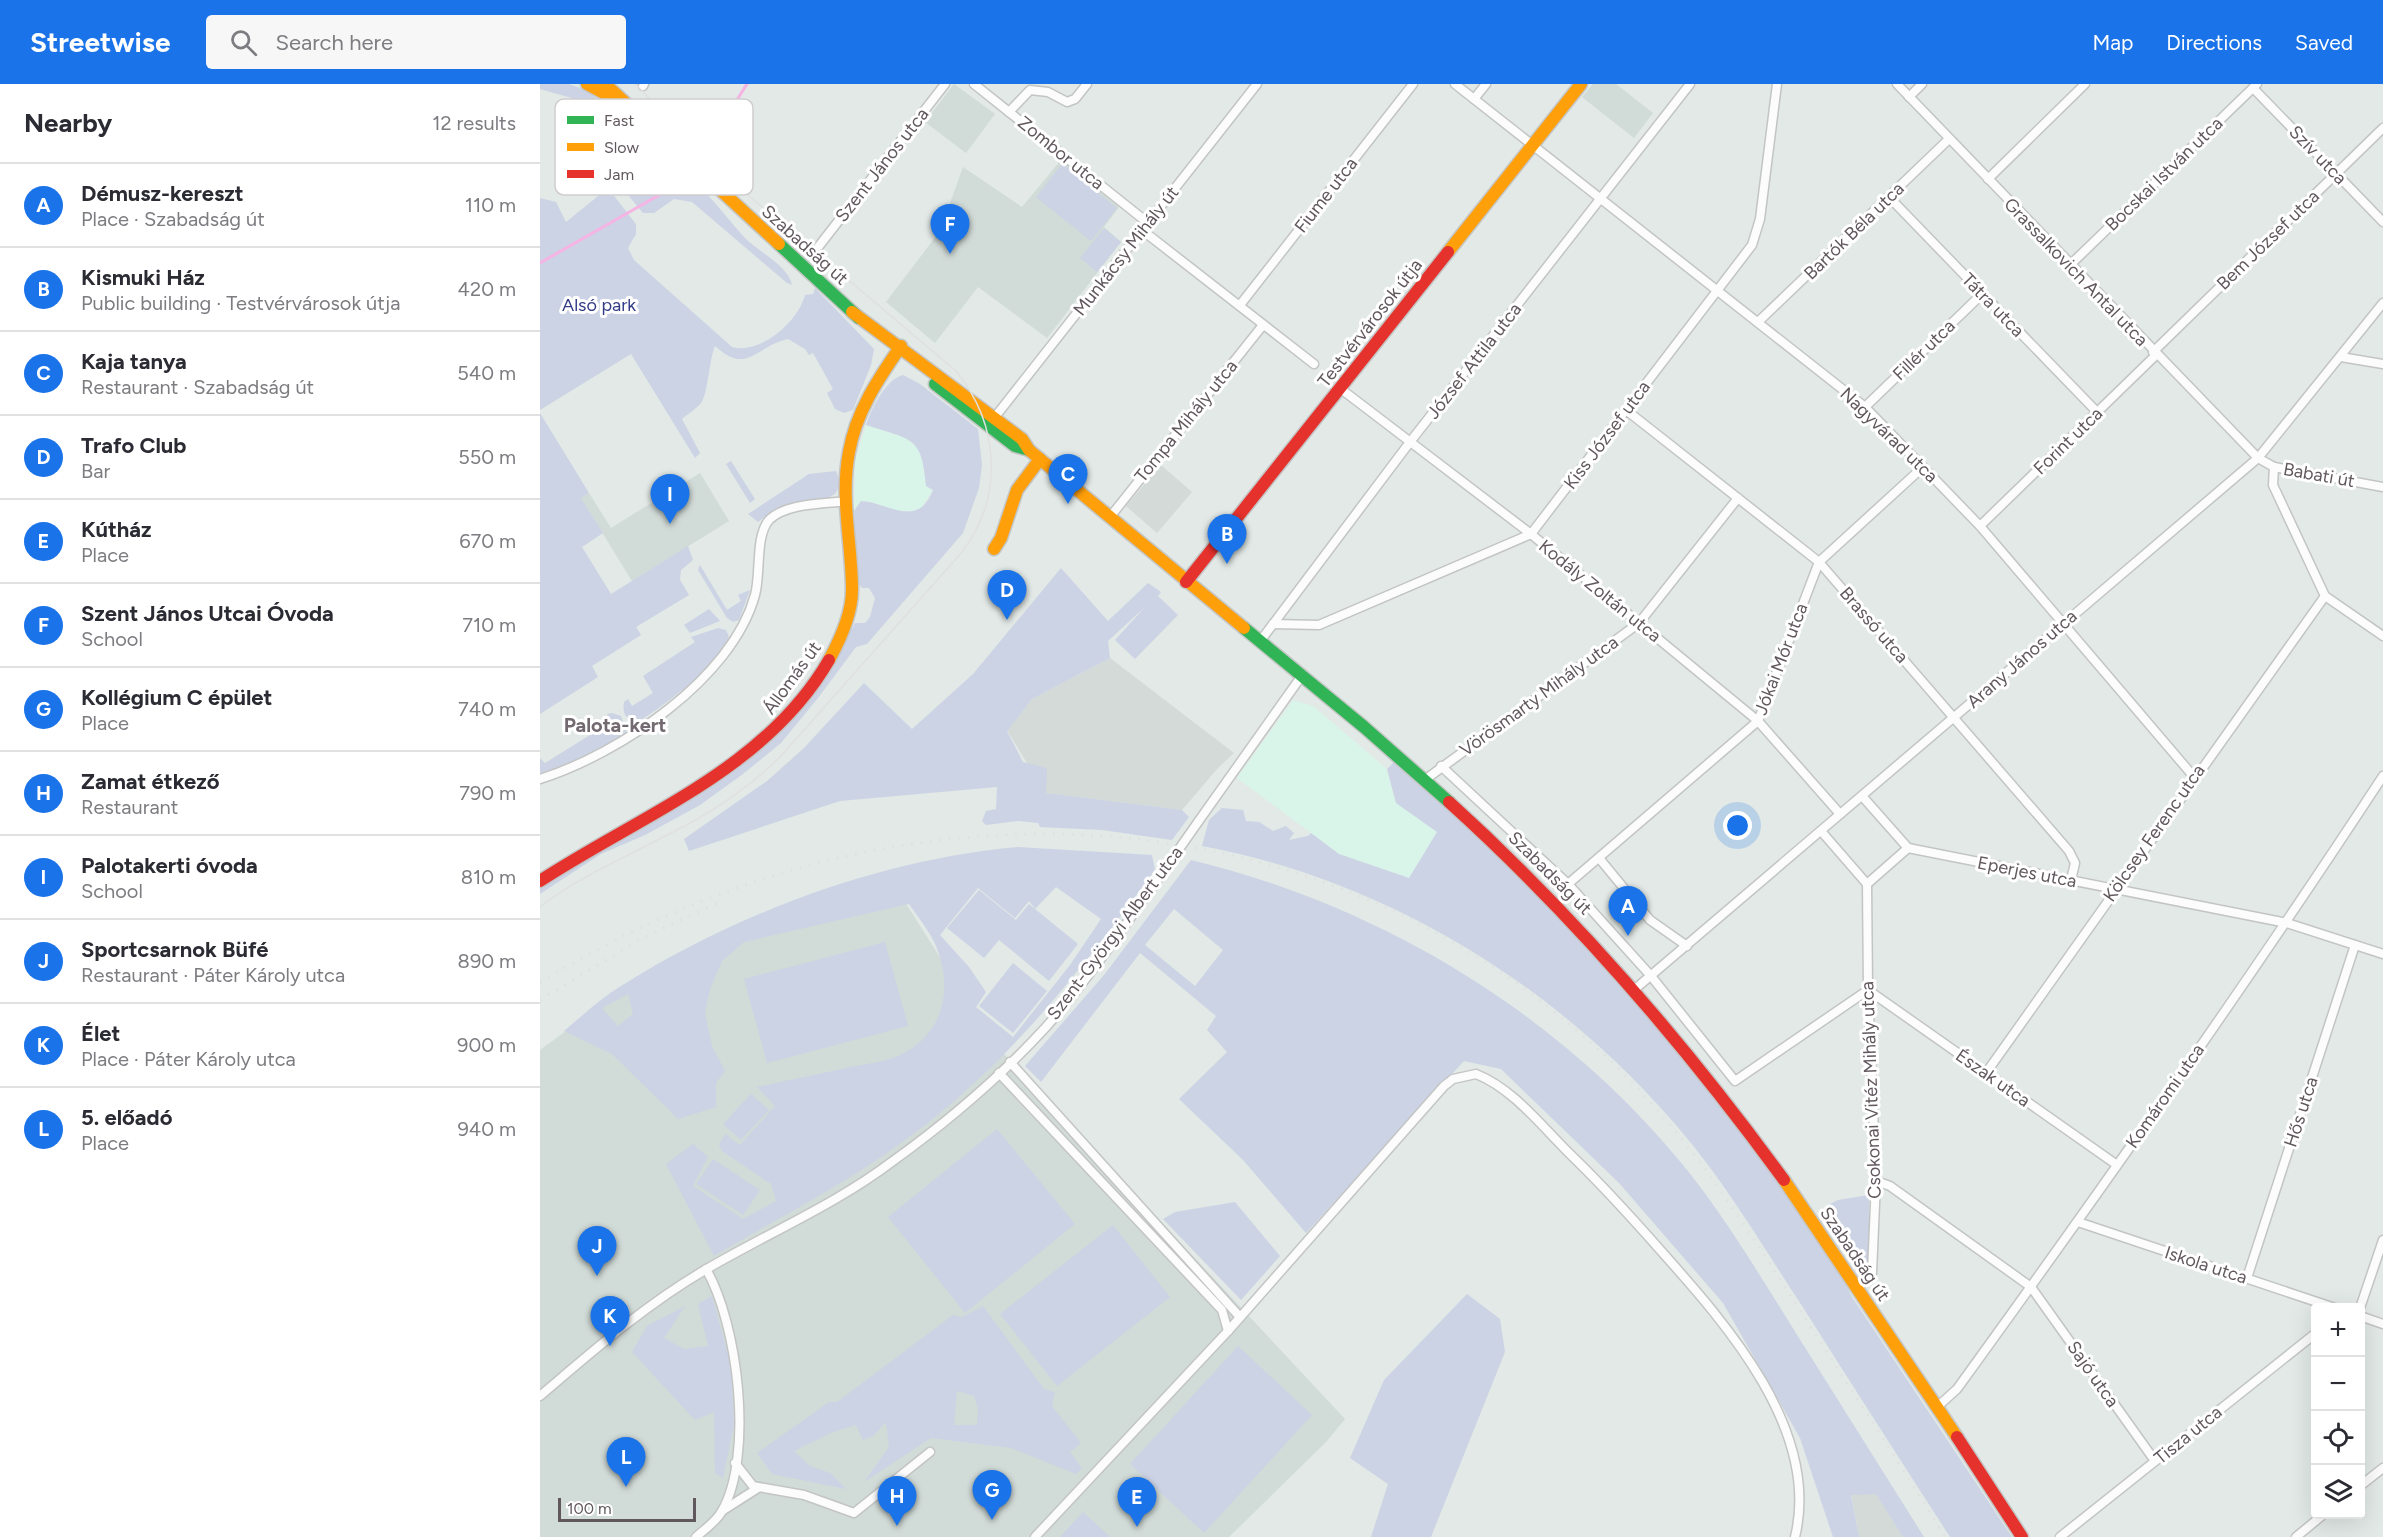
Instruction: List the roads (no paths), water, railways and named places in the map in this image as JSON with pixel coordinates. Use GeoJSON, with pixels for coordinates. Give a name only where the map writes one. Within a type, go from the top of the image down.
{"type":"FeatureCollection","features":[{"type":"Feature","properties":{"kind":"main road","name":"Szabadság út"},"geometry":{"type":"LineString","coordinates":[[587,84],[616,99]]}},
{"type":"Feature","properties":{"kind":"main road","name":"Szabadság út"},"geometry":{"type":"LineString","coordinates":[[605,84],[621,99]]}},
{"type":"Feature","properties":{"kind":"main road","name":"Testvérvárosok útja"},"geometry":{"type":"LineString","coordinates":[[1186,582],[1581,84]]}},
{"type":"Feature","properties":{"kind":"main road","name":"Szabadság út"},"geometry":{"type":"LineString","coordinates":[[725,195],[852,312],[998,433],[1015,446],[1029,450]]}},
{"type":"Feature","properties":{"kind":"main road","name":"Szabadság út"},"geometry":{"type":"LineString","coordinates":[[899,349],[1022,439],[1029,450],[1186,582],[1303,674],[1426,778],[1528,874],[1635,989],[1692,1057],[1745,1126],[2022,1537]]}},
{"type":"Feature","properties":{"kind":"main road","name":"Állomás út"},"geometry":{"type":"LineString","coordinates":[[540,881],[727,770],[765,740],[796,708],[832,656],[847,621],[852,592],[847,466],[855,427],[869,396],[899,349]]}},
{"type":"Feature","properties":{"kind":"main road"},"geometry":{"type":"LineString","coordinates":[[994,549],[1001,538],[1017,490],[1040,459]]}},
{"type":"Feature","properties":{"kind":"street","name":"Szent János utca"},"geometry":{"type":"LineString","coordinates":[[819,246],[945,84]]}},
{"type":"Feature","properties":{"kind":"street","name":"Zombor utca"},"geometry":{"type":"LineString","coordinates":[[974,84],[1263,325],[1314,364]]}},
{"type":"Feature","properties":{"kind":"street"},"geometry":{"type":"LineString","coordinates":[[1009,112],[1030,90],[1048,93],[1067,102],[1075,99],[1088,84]]}},
{"type":"Feature","properties":{"kind":"street","name":"Munkácsy Mihály út"},"geometry":{"type":"LineString","coordinates":[[994,417],[1257,84]]}},
{"type":"Feature","properties":{"kind":"street","name":"Fiume utca"},"geometry":{"type":"LineString","coordinates":[[1240,305],[1413,84]]}},
{"type":"Feature","properties":{"kind":"street","name":"Nagyvárad utca"},"geometry":{"type":"LineString","coordinates":[[1455,84],[1865,407],[1980,526],[2194,777]]}},
{"type":"Feature","properties":{"kind":"street"},"geometry":{"type":"LineString","coordinates":[[1474,99],[1486,84]]}},
{"type":"Feature","properties":{"kind":"street","name":"József Attila utca"},"geometry":{"type":"LineString","coordinates":[[1261,640],[1410,442],[1690,84]]}},
{"type":"Feature","properties":{"kind":"street","name":"Kiss József utca"},"geometry":{"type":"LineString","coordinates":[[1273,624],[1318,626],[1531,534],[1745,256],[1758,229],[1777,84]]}},
{"type":"Feature","properties":{"kind":"street","name":"Grassalkovich Antal utca"},"geometry":{"type":"LineString","coordinates":[[1897,84],[2154,354],[2258,458]]}},
{"type":"Feature","properties":{"kind":"street"},"geometry":{"type":"LineString","coordinates":[[1909,97],[1922,84]]}},
{"type":"Feature","properties":{"kind":"street"},"geometry":{"type":"LineString","coordinates":[[1988,179],[2085,84]]}},
{"type":"Feature","properties":{"kind":"street","name":"Szív utca"},"geometry":{"type":"LineString","coordinates":[[2255,86],[2383,222]]}},
{"type":"Feature","properties":{"kind":"street","name":"Bocskai István utca"},"geometry":{"type":"LineString","coordinates":[[2070,265],[2255,86]]}},
{"type":"Feature","properties":{"kind":"street","name":"Bem József utca"},"geometry":{"type":"LineString","coordinates":[[2154,354],[2383,128]]}},
{"type":"Feature","properties":{"kind":"street","name":"Bartók Béla utca"},"geometry":{"type":"LineString","coordinates":[[1758,322],[1949,138]]}},
{"type":"Feature","properties":{"kind":"street","name":"Tátra utca"},"geometry":{"type":"LineString","coordinates":[[1889,197],[2097,412]]}},
{"type":"Feature","properties":{"kind":"street","name":"Fillér utca"},"geometry":{"type":"LineString","coordinates":[[1865,407],[1982,294]]}},
{"type":"Feature","properties":{"kind":"street","name":"Arany János utca"},"geometry":{"type":"LineString","coordinates":[[1635,989],[2258,458],[2383,303]]}},
{"type":"Feature","properties":{"kind":"street","name":"Tompa Mihály utca"},"geometry":{"type":"LineString","coordinates":[[1110,517],[1263,325]]}},
{"type":"Feature","properties":{"kind":"street","name":"Forint utca"},"geometry":{"type":"LineString","coordinates":[[1980,526],[2154,354]]}},
{"type":"Feature","properties":{"kind":"street"},"geometry":{"type":"LineString","coordinates":[[2341,357],[2383,364]]}},
{"type":"Feature","properties":{"kind":"street","name":"Kodály Zoltán utca"},"geometry":{"type":"LineString","coordinates":[[1341,389],[1531,534],[1758,721],[1840,814]]}},
{"type":"Feature","properties":{"kind":"street","name":"Brassó utca"},"geometry":{"type":"LineString","coordinates":[[1626,410],[1819,562],[1955,716],[2069,851],[2075,863],[2071,880]]}},
{"type":"Feature","properties":{"kind":"street","name":"Babati út"},"geometry":{"type":"LineString","coordinates":[[2258,458],[2274,467],[2383,487]]}},
{"type":"Feature","properties":{"kind":"street","name":"Jókai Mór utca"},"geometry":{"type":"LineString","coordinates":[[1568,885],[1758,721],[1819,562],[1923,467]]}},
{"type":"Feature","properties":{"kind":"street"},"geometry":{"type":"LineString","coordinates":[[2274,467],[2273,485],[2325,596],[2383,636]]}},
{"type":"Feature","properties":{"kind":"street","name":"Vörösmarty Mihály utca"},"geometry":{"type":"LineString","coordinates":[[1426,778],[1639,623],[1738,498]]}},
{"type":"Feature","properties":{"kind":"street"},"geometry":{"type":"LineString","coordinates":[[540,779],[566,770],[634,733],[669,707],[722,658],[739,634],[755,597],[762,533],[771,518],[786,510],[847,501]]}},
{"type":"Feature","properties":{"kind":"street","name":"Kölcsey Ferenc utca"},"geometry":{"type":"LineString","coordinates":[[1986,1073],[2194,777],[2325,596]]}},
{"type":"Feature","properties":{"kind":"street","name":"Szent-Györgyi Albert utca"},"geometry":{"type":"LineString","coordinates":[[540,1396],[643,1309],[706,1269],[788,1226],[868,1179],[918,1143],[999,1073],[1046,1027],[1083,982],[1303,674]]}},
{"type":"Feature","properties":{"kind":"street","name":"Szabadság út"},"geometry":{"type":"LineString","coordinates":[[1441,766],[1568,885],[1651,976],[1735,1081],[1868,990]]}},
{"type":"Feature","properties":{"kind":"street","name":"Komáromi utca"},"geometry":{"type":"LineString","coordinates":[[1936,1408],[1957,1389],[2078,1222],[2287,923],[2383,776]]}},
{"type":"Feature","properties":{"kind":"street"},"geometry":{"type":"LineString","coordinates":[[1821,831],[1867,884],[1908,848],[1862,796]]}},
{"type":"Feature","properties":{"kind":"street","name":"Eperjes utca"},"geometry":{"type":"LineString","coordinates":[[1908,848],[2287,923],[2383,954]]}},
{"type":"Feature","properties":{"kind":"street"},"geometry":{"type":"LineString","coordinates":[[1599,858],[1650,920],[1687,946]]}},
{"type":"Feature","properties":{"kind":"street","name":"Csokonai Vitéz Mihály utca"},"geometry":{"type":"LineString","coordinates":[[1857,1289],[1872,1273],[1876,1181],[1868,990],[1867,884]]}},
{"type":"Feature","properties":{"kind":"street","name":"Hős utca"},"geometry":{"type":"LineString","coordinates":[[2247,1278],[2355,945]]}},
{"type":"Feature","properties":{"kind":"street","name":"Észak utca"},"geometry":{"type":"LineString","coordinates":[[1868,990],[2117,1165]]}},
{"type":"Feature","properties":{"kind":"street"},"geometry":{"type":"LineString","coordinates":[[1010,1062],[1240,1317]]}},
{"type":"Feature","properties":{"kind":"street"},"geometry":{"type":"LineString","coordinates":[[999,1073],[1222,1310],[1228,1331]]}},
{"type":"Feature","properties":{"kind":"street"},"geometry":{"type":"LineString","coordinates":[[1035,1537],[1228,1331],[1444,1086],[1464,1075],[1476,1074],[1504,1089],[1603,1186],[1706,1301],[1731,1333],[1773,1404],[1794,1457],[1800,1494],[1800,1513],[1795,1537]]}},
{"type":"Feature","properties":{"kind":"street"},"geometry":{"type":"LineString","coordinates":[[1031,1106],[1040,1095]]}},
{"type":"Feature","properties":{"kind":"street","name":"Sajó utca"},"geometry":{"type":"LineString","coordinates":[[1876,1181],[1890,1186],[2031,1287],[2155,1461]]}},
{"type":"Feature","properties":{"kind":"street"},"geometry":{"type":"LineString","coordinates":[[1142,1223],[1149,1215]]}},
{"type":"Feature","properties":{"kind":"street","name":"Iskola utca"},"geometry":{"type":"LineString","coordinates":[[2078,1222],[2320,1303]]}},
{"type":"Feature","properties":{"kind":"street"},"geometry":{"type":"LineString","coordinates":[[2362,1303],[2383,1240]]}},
{"type":"Feature","properties":{"kind":"street"},"geometry":{"type":"LineString","coordinates":[[706,1269],[722,1306],[738,1368],[739,1412],[735,1463],[732,1487],[722,1512]]}},
{"type":"Feature","properties":{"kind":"street"},"geometry":{"type":"LineString","coordinates":[[2365,1317],[2383,1324]]}},
{"type":"Feature","properties":{"kind":"street","name":"Tisza utca"},"geometry":{"type":"LineString","coordinates":[[2060,1537],[2311,1337]]}},
{"type":"Feature","properties":{"kind":"street"},"geometry":{"type":"LineString","coordinates":[[735,1463],[749,1483],[758,1488],[804,1495],[854,1513],[930,1452]]}},
{"type":"Feature","properties":{"kind":"street"},"geometry":{"type":"LineString","coordinates":[[2365,1483],[2383,1468]]}},
{"type":"Feature","properties":{"kind":"street"},"geometry":{"type":"LineString","coordinates":[[696,1537],[722,1512],[758,1488]]}},
{"type":"Feature","properties":{"kind":"street"},"geometry":{"type":"LineString","coordinates":[[2296,1537],[2319,1519]]}},
{"type":"Feature","properties":{"kind":"waterway"},"geometry":{"type":"LineString","coordinates":[[738,99],[747,84]]}},
{"type":"Feature","properties":{"kind":"waterway"},"geometry":{"type":"LineString","coordinates":[[540,263],[659,195]]}},
{"type":"Feature","properties":{"kind":"tram line"},"geometry":{"type":"LineString","coordinates":[[635,84],[650,99]]}},
{"type":"Feature","properties":{"kind":"tram line"},"geometry":{"type":"LineString","coordinates":[[540,907],[587,876],[715,808],[755,779],[780,757],[962,552],[976,531],[985,508],[990,485],[991,461],[988,437],[971,392],[956,371],[748,195]]}},
{"type":"Feature","properties":{"kind":"railway"},"geometry":{"type":"LineString","coordinates":[[540,983],[673,913],[813,865],[955,839],[1098,836],[1239,857],[1375,903],[1503,974],[1621,1071],[1649,1101],[1700,1163],[1747,1229],[1945,1537]]}},
{"type":"Feature","properties":{"kind":"railway"},"geometry":{"type":"LineString","coordinates":[[540,1000],[644,937],[718,903]]}},
{"type":"Feature","properties":{"kind":"place","name":"Szent János Utcai Óvoda"},"geometry":{"type":"Point","coordinates":[950,254]}},
{"type":"Feature","properties":{"kind":"place","name":"Kaja tanya"},"geometry":{"type":"Point","coordinates":[1068,504]}},
{"type":"Feature","properties":{"kind":"place","name":"Palotakerti óvoda"},"geometry":{"type":"Point","coordinates":[670,524]}},
{"type":"Feature","properties":{"kind":"place","name":"Kismuki Ház"},"geometry":{"type":"Point","coordinates":[1227,564]}},
{"type":"Feature","properties":{"kind":"place","name":"Trafo Club"},"geometry":{"type":"Point","coordinates":[1007,620]}},
{"type":"Feature","properties":{"kind":"place","name":"Démusz-kereszt"},"geometry":{"type":"Point","coordinates":[1628,936]}},
{"type":"Feature","properties":{"kind":"place","name":"Sportcsarnok Büfé"},"geometry":{"type":"Point","coordinates":[597,1276]}},
{"type":"Feature","properties":{"kind":"place","name":"Élet"},"geometry":{"type":"Point","coordinates":[610,1346]}},
{"type":"Feature","properties":{"kind":"place","name":"5. előadó"},"geometry":{"type":"Point","coordinates":[626,1487]}},
{"type":"Feature","properties":{"kind":"place","name":"Kollégium C épület"},"geometry":{"type":"Point","coordinates":[992,1520]}},
{"type":"Feature","properties":{"kind":"place","name":"Zamat étkező"},"geometry":{"type":"Point","coordinates":[897,1526]}},
{"type":"Feature","properties":{"kind":"place","name":"Kútház"},"geometry":{"type":"Point","coordinates":[1137,1527]}},
{"type":"Feature","properties":{"kind":"district","name":"Palota-kert"},"geometry":{"type":"Point","coordinates":[615,725]}},
{"type":"Feature","properties":{"kind":"park label","name":"Alsó park"},"geometry":{"type":"Point","coordinates":[599,305]}}]}
